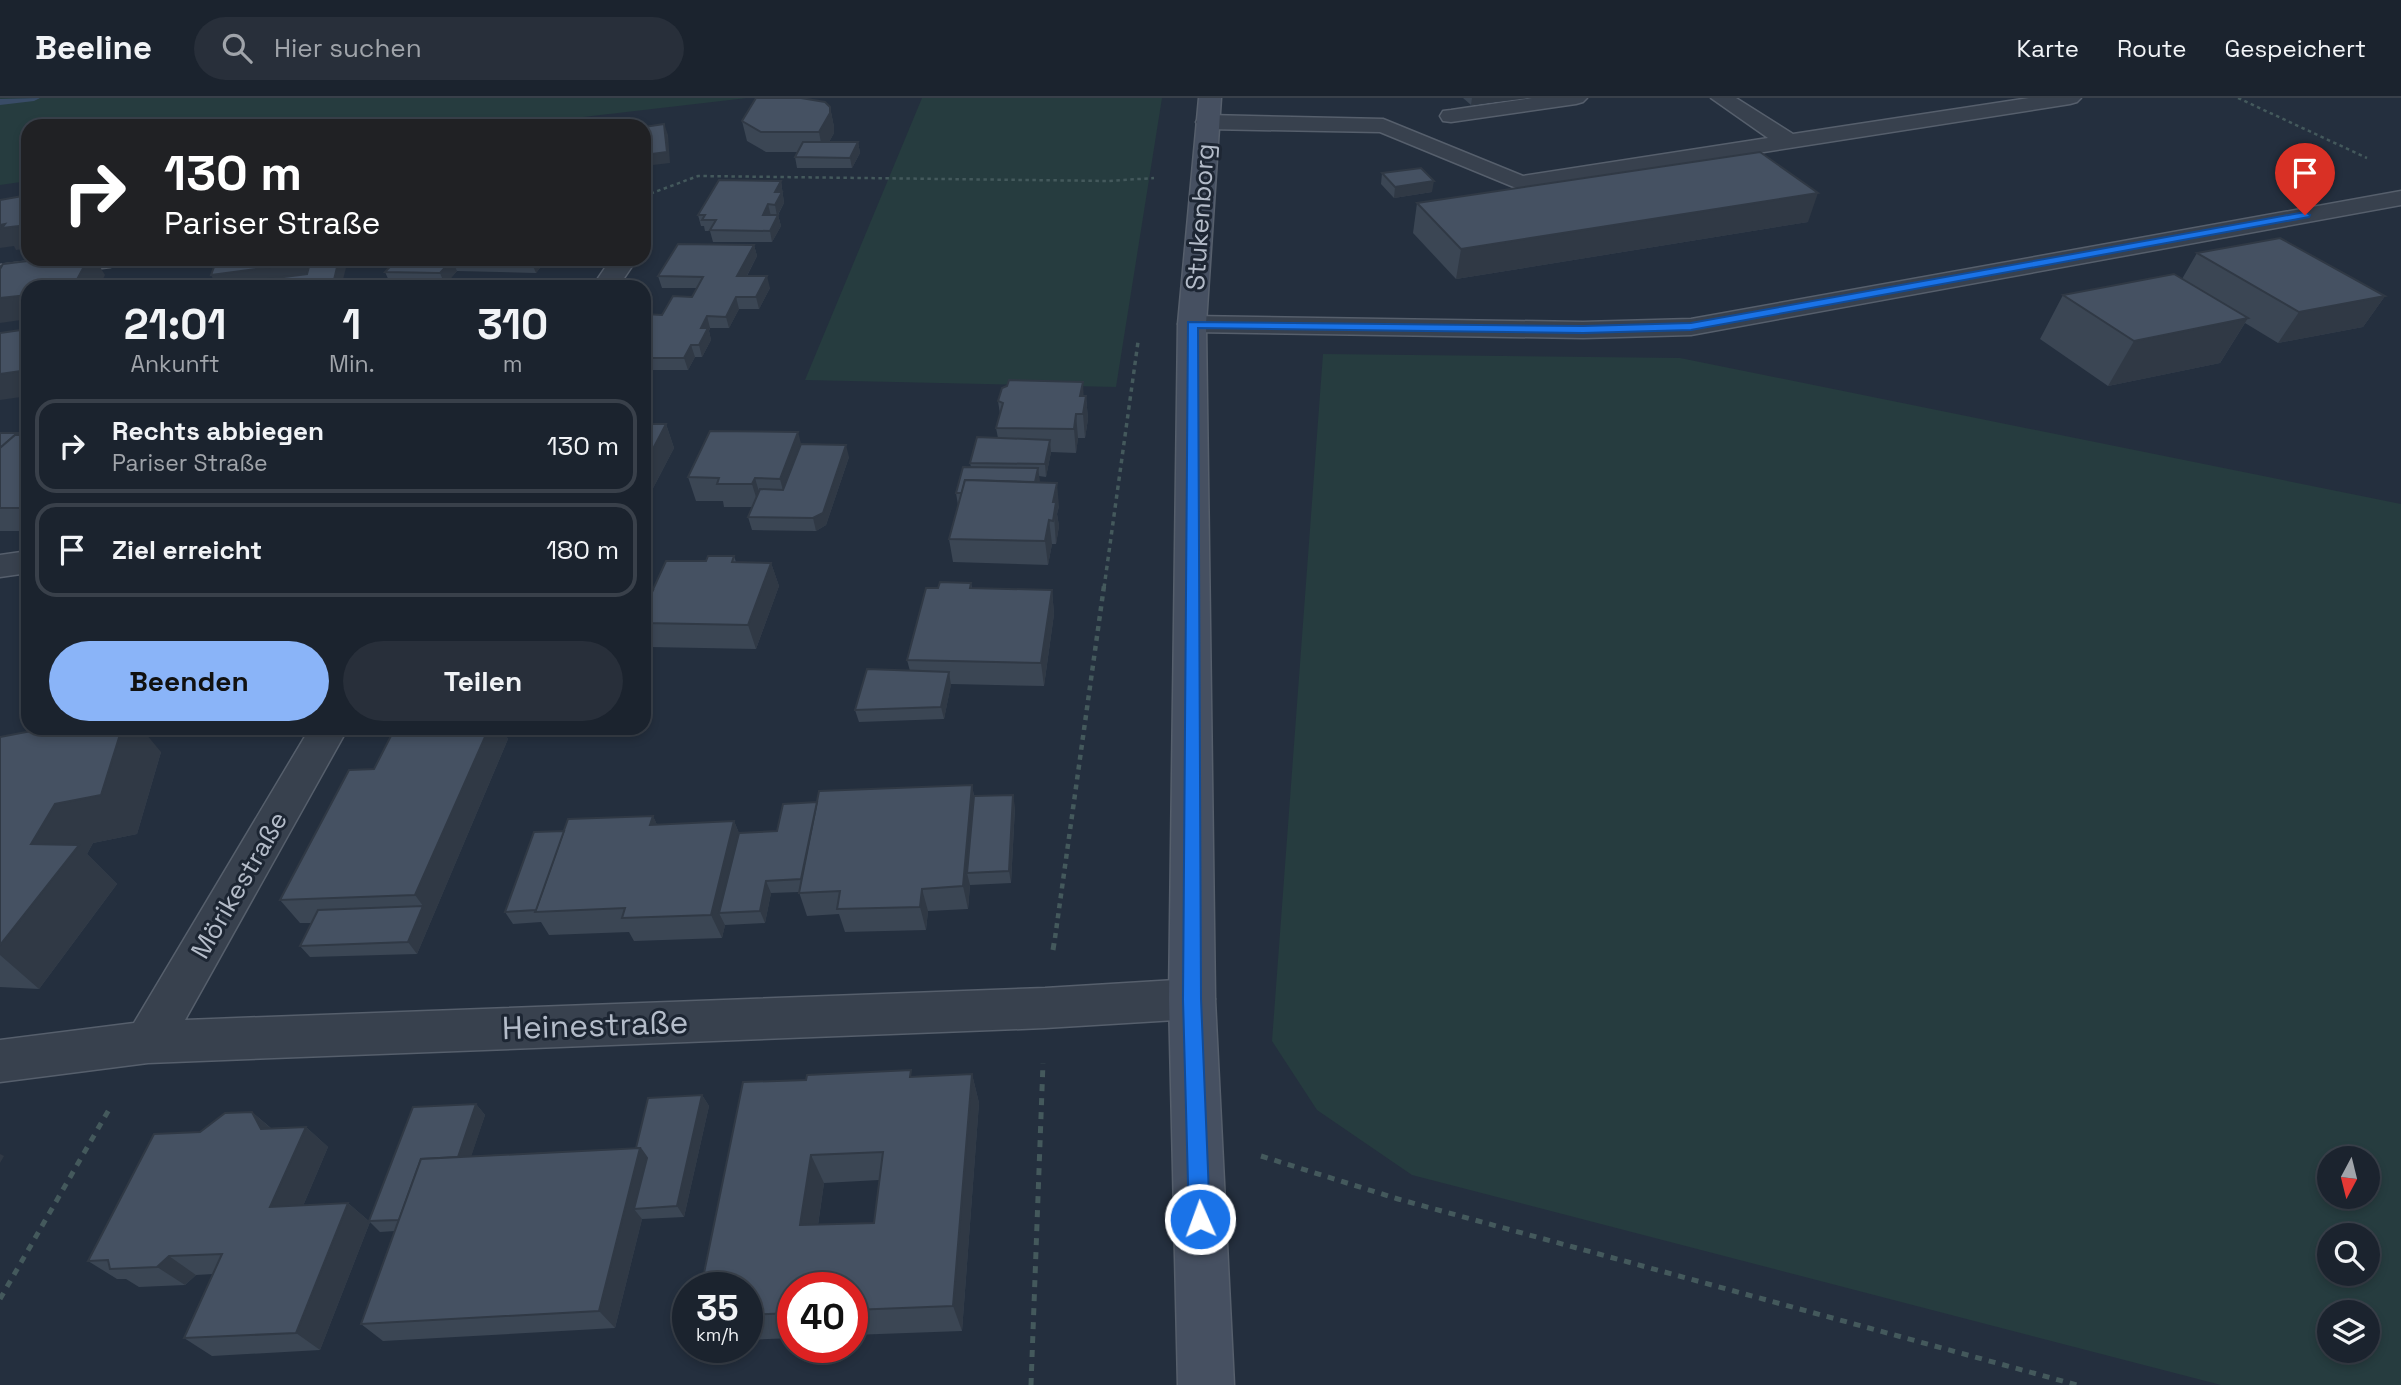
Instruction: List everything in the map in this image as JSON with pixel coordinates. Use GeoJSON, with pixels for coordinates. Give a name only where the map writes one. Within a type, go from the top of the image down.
{"type":"FeatureCollection","features":[{"type":"Feature","properties":{"kind":"street"},"geometry":{"type":"LineString","coordinates":[[1431,98],[1451,116]]}},
{"type":"Feature","properties":{"kind":"street"},"geometry":{"type":"LineString","coordinates":[[1209,110],[1382,126],[1576,98]]}},
{"type":"Feature","properties":{"kind":"street"},"geometry":{"type":"LineString","coordinates":[[1722,98],[1788,141]]}},
{"type":"Feature","properties":{"kind":"street"},"geometry":{"type":"LineString","coordinates":[[1382,126],[1521,183],[2070,98]]}},
{"type":"Feature","properties":{"kind":"street","name":"Stukenborg"},"geometry":{"type":"LineString","coordinates":[[1206,1385],[1192,999],[1192,324],[1209,110]]}},
{"type":"Feature","properties":{"kind":"street"},"geometry":{"type":"LineString","coordinates":[[1192,324],[1583,330],[1691,327],[2401,198]]}},
{"type":"Feature","properties":{"kind":"street"},"geometry":{"type":"LineString","coordinates":[[0,273],[55,266]]}},
{"type":"Feature","properties":{"kind":"street"},"geometry":{"type":"LineString","coordinates":[[0,566],[21,563]]}},
{"type":"Feature","properties":{"kind":"street","name":"Mörikestraße"},"geometry":{"type":"LineString","coordinates":[[148,1042],[325,735]]}},
{"type":"Feature","properties":{"kind":"street","name":"Heinestraße"},"geometry":{"type":"LineString","coordinates":[[0,1061],[148,1042],[1045,1008],[1192,999]]}},
{"type":"Feature","properties":{"kind":"path"},"geometry":{"type":"LineString","coordinates":[[2238,98],[2376,162]]}},
{"type":"Feature","properties":{"kind":"path"},"geometry":{"type":"LineString","coordinates":[[651,193],[698,176],[1110,181],[1202,177]]}},
{"type":"Feature","properties":{"kind":"path"},"geometry":{"type":"LineString","coordinates":[[1031,1385],[1045,1008],[1139,331]]}},
{"type":"Feature","properties":{"kind":"path"},"geometry":{"type":"LineString","coordinates":[[0,1299],[148,1042]]}},
{"type":"Feature","properties":{"kind":"path"},"geometry":{"type":"LineString","coordinates":[[1196,1136],[1398,1199],[2077,1385]]}},
{"type":"Feature","properties":{"kind":"green space"},"geometry":{"type":"Polygon","coordinates":[[[0,98],[747,98],[566,119],[21,119],[21,182],[0,185],[0,98]]]}},
{"type":"Feature","properties":{"kind":"green space"},"geometry":{"type":"Polygon","coordinates":[[[922,98],[1162,98],[1116,387],[805,380],[922,98]]]}},
{"type":"Feature","properties":{"kind":"green space"},"geometry":{"type":"Polygon","coordinates":[[[1323,354],[1680,358],[2401,504],[2401,1385],[2221,1385],[1412,1175],[1317,1110],[1272,1041],[1323,354]]]}},
{"type":"Feature","properties":{"kind":"building"},"geometry":{"type":"Polygon","coordinates":[[[756,98],[801,98],[825,102],[830,107],[830,113],[819,132],[761,132],[742,121],[756,98]]]}},
{"type":"Feature","properties":{"kind":"building"},"geometry":{"type":"Polygon","coordinates":[[[664,124],[667,152],[651,154],[651,126],[664,124]]]}},
{"type":"Feature","properties":{"kind":"building"},"geometry":{"type":"Polygon","coordinates":[[[803,142],[858,142],[850,158],[795,157],[803,142]]]}},
{"type":"Feature","properties":{"kind":"building"},"geometry":{"type":"Polygon","coordinates":[[[1760,152],[1818,193],[1461,249],[1417,203],[1760,152]]]}},
{"type":"Feature","properties":{"kind":"building"},"geometry":{"type":"Polygon","coordinates":[[[1421,168],[1434,181],[1395,187],[1382,173],[1421,168]]]}},
{"type":"Feature","properties":{"kind":"building"},"geometry":{"type":"Polygon","coordinates":[[[719,180],[781,181],[775,192],[782,192],[775,205],[768,204],[763,215],[778,215],[770,231],[710,230],[716,220],[702,220],[705,215],[698,215],[719,180]]]}},
{"type":"Feature","properties":{"kind":"building"},"geometry":{"type":"Polygon","coordinates":[[[21,196],[21,226],[2,228],[5,224],[0,225],[0,200],[21,196]]]}},
{"type":"Feature","properties":{"kind":"building"},"geometry":{"type":"Polygon","coordinates":[[[2280,238],[2385,296],[2299,312],[2197,253],[2280,238]]]}},
{"type":"Feature","properties":{"kind":"building"},"geometry":{"type":"Polygon","coordinates":[[[678,244],[754,245],[737,276],[767,276],[756,297],[736,297],[726,317],[707,316],[701,328],[708,328],[699,345],[691,345],[684,358],[651,358],[651,314],[662,315],[673,296],[692,297],[703,277],[658,276],[678,244]]]}},
{"type":"Feature","properties":{"kind":"building"},"geometry":{"type":"Polygon","coordinates":[[[21,262],[21,266],[84,266],[77,280],[21,280],[21,296],[0,298],[0,269],[3,264],[21,262]]]}},
{"type":"Feature","properties":{"kind":"building"},"geometry":{"type":"Polygon","coordinates":[[[214,266],[278,266],[211,275],[214,266]]]}},
{"type":"Feature","properties":{"kind":"building"},"geometry":{"type":"Polygon","coordinates":[[[309,266],[337,266],[334,280],[268,280],[268,279],[307,274],[309,266]]]}},
{"type":"Feature","properties":{"kind":"building"},"geometry":{"type":"Polygon","coordinates":[[[391,266],[446,266],[440,273],[385,272],[391,266]]]}},
{"type":"Feature","properties":{"kind":"building"},"geometry":{"type":"Polygon","coordinates":[[[2174,274],[2248,318],[2134,341],[2063,295],[2174,274]]]}},
{"type":"Feature","properties":{"kind":"building"},"geometry":{"type":"Polygon","coordinates":[[[21,330],[21,371],[0,374],[0,333],[21,330]]]}},
{"type":"Feature","properties":{"kind":"building"},"geometry":{"type":"Polygon","coordinates":[[[1009,380],[1083,382],[1080,396],[1086,396],[1083,414],[1076,414],[1074,429],[996,428],[1003,403],[998,401],[1002,388],[1007,386],[1009,380]]]}},
{"type":"Feature","properties":{"kind":"building"},"geometry":{"type":"Polygon","coordinates":[[[651,424],[666,424],[651,453],[651,424]]]}},
{"type":"Feature","properties":{"kind":"building"},"geometry":{"type":"Polygon","coordinates":[[[710,431],[798,432],[780,479],[755,478],[752,484],[717,484],[719,478],[688,477],[710,431]]]}},
{"type":"Feature","properties":{"kind":"building"},"geometry":{"type":"Polygon","coordinates":[[[0,433],[21,433],[15,435],[0,448],[0,433]]]}},
{"type":"Feature","properties":{"kind":"building"},"geometry":{"type":"Polygon","coordinates":[[[15,435],[21,435],[21,508],[0,508],[0,448],[15,435]]]}},
{"type":"Feature","properties":{"kind":"building"},"geometry":{"type":"Polygon","coordinates":[[[977,437],[1050,440],[1045,464],[970,463],[977,437]]]}},
{"type":"Feature","properties":{"kind":"building"},"geometry":{"type":"Polygon","coordinates":[[[801,444],[846,445],[823,513],[813,518],[748,517],[760,489],[783,490],[801,444]]]}},
{"type":"Feature","properties":{"kind":"building"},"geometry":{"type":"Polygon","coordinates":[[[963,467],[1038,468],[1035,482],[965,480],[962,493],[956,493],[963,467]]]}},
{"type":"Feature","properties":{"kind":"building"},"geometry":{"type":"Polygon","coordinates":[[[965,480],[1057,483],[1053,521],[1049,520],[1045,541],[949,539],[965,480]]]}},
{"type":"Feature","properties":{"kind":"building"},"geometry":{"type":"Polygon","coordinates":[[[708,556],[734,556],[732,562],[771,563],[748,625],[651,623],[651,594],[666,561],[706,561],[708,556]]]}},
{"type":"Feature","properties":{"kind":"building"},"geometry":{"type":"Polygon","coordinates":[[[940,582],[971,583],[970,588],[1052,590],[1041,663],[907,660],[926,588],[938,588],[940,582]]]}},
{"type":"Feature","properties":{"kind":"building"},"geometry":{"type":"Polygon","coordinates":[[[867,669],[949,672],[941,707],[855,710],[867,669]]]}},
{"type":"Feature","properties":{"kind":"building"},"geometry":{"type":"Polygon","coordinates":[[[21,733],[120,735],[101,795],[55,804],[31,844],[79,845],[0,945],[0,737],[21,733]]]}},
{"type":"Feature","properties":{"kind":"building"},"geometry":{"type":"Polygon","coordinates":[[[391,735],[486,735],[415,895],[280,900],[349,770],[374,769],[391,735]]]}},
{"type":"Feature","properties":{"kind":"building"},"geometry":{"type":"Polygon","coordinates":[[[972,785],[963,886],[922,889],[920,907],[837,909],[840,891],[799,893],[819,791],[972,785]]]}},
{"type":"Feature","properties":{"kind":"building"},"geometry":{"type":"Polygon","coordinates":[[[1013,795],[1009,871],[967,873],[974,796],[1013,795]]]}},
{"type":"Feature","properties":{"kind":"building"},"geometry":{"type":"Polygon","coordinates":[[[817,802],[801,879],[766,881],[760,911],[719,913],[739,833],[777,831],[783,804],[817,802]]]}},
{"type":"Feature","properties":{"kind":"building"},"geometry":{"type":"Polygon","coordinates":[[[653,816],[650,825],[734,821],[711,915],[622,918],[625,908],[535,912],[568,819],[653,816]]]}},
{"type":"Feature","properties":{"kind":"building"},"geometry":{"type":"Polygon","coordinates":[[[564,831],[536,910],[505,912],[534,832],[564,831]]]}},
{"type":"Feature","properties":{"kind":"building"},"geometry":{"type":"Polygon","coordinates":[[[423,906],[408,942],[300,946],[318,910],[423,906]]]}},
{"type":"Feature","properties":{"kind":"building"},"geometry":{"type":"Polygon","coordinates":[[[911,1070],[910,1077],[972,1074],[953,1306],[868,1309],[868,1272],[777,1272],[777,1314],[763,1314],[763,1272],[704,1272],[743,1082],[806,1080],[807,1075],[911,1070]],[[883,1152],[811,1155],[800,1225],[874,1223],[883,1152]]]}},
{"type":"Feature","properties":{"kind":"building"},"geometry":{"type":"Polygon","coordinates":[[[702,1095],[677,1206],[634,1209],[647,1158],[640,1148],[636,1148],[648,1098],[702,1095]]]}},
{"type":"Feature","properties":{"kind":"building"},"geometry":{"type":"Polygon","coordinates":[[[476,1104],[458,1157],[421,1159],[399,1220],[369,1221],[413,1107],[476,1104]]]}},
{"type":"Feature","properties":{"kind":"building"},"geometry":{"type":"Polygon","coordinates":[[[252,1112],[261,1129],[306,1127],[270,1207],[348,1203],[296,1333],[184,1338],[222,1254],[169,1256],[157,1267],[110,1269],[108,1260],[88,1261],[154,1134],[200,1132],[225,1113],[252,1112]]]}},
{"type":"Feature","properties":{"kind":"building"},"geometry":{"type":"Polygon","coordinates":[[[640,1148],[599,1311],[361,1324],[421,1159],[640,1148]]]}},
{"type":"Feature","properties":{"kind":"waterway"},"geometry":{"type":"LineString","coordinates":[[0,102],[34,98]]}},
{"type":"Feature","properties":{"kind":"route"},"geometry":{"type":"LineString","coordinates":[[1200,1219],[1192,999],[1192,324],[1583,330],[1691,327],[2305,215]]}}]}
